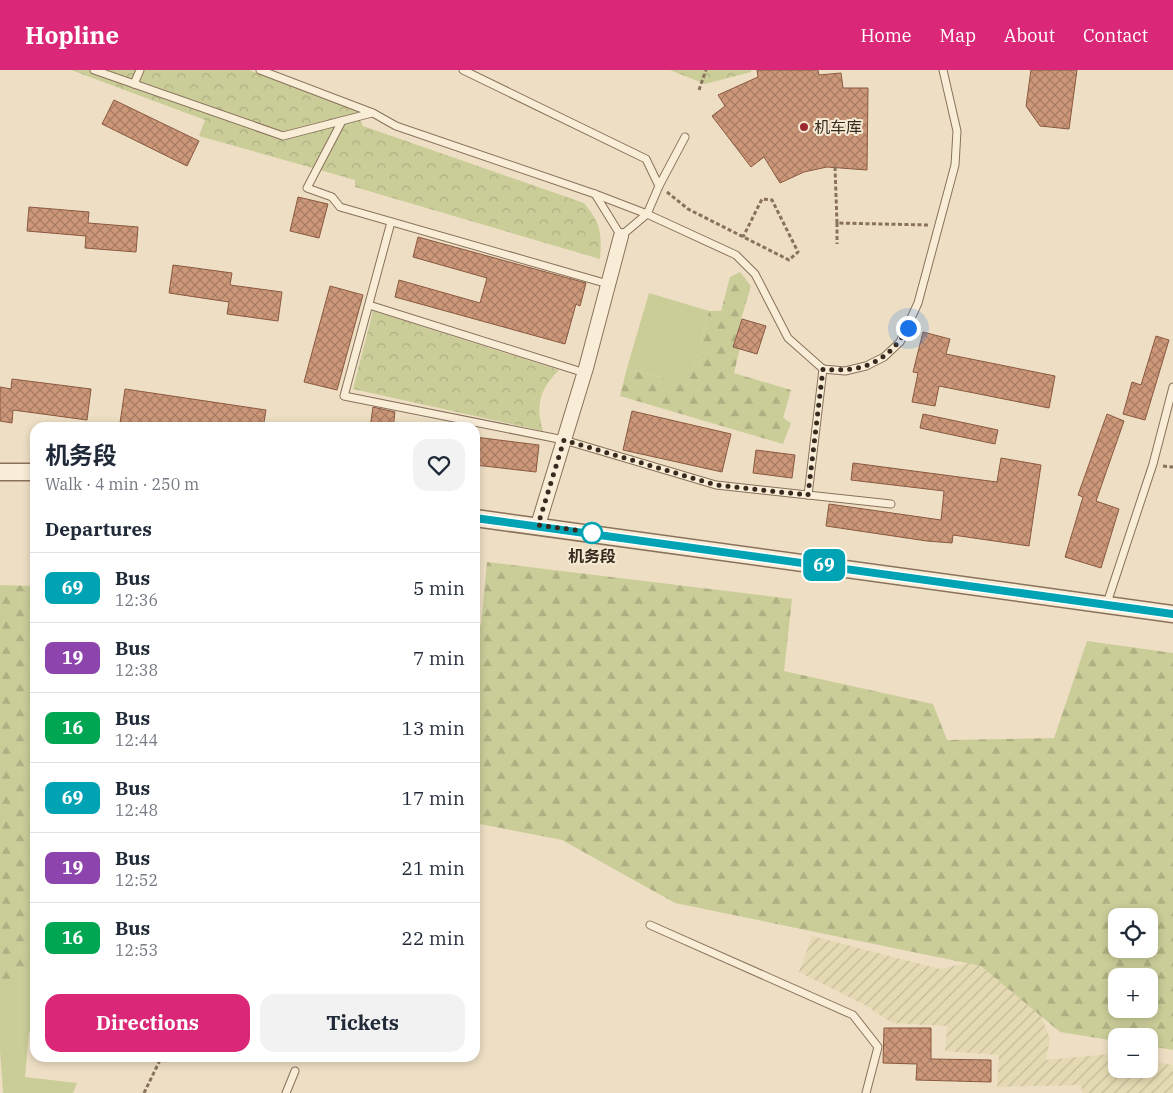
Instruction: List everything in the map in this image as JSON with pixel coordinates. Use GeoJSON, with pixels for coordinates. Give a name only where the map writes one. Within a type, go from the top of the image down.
{"type":"FeatureCollection","features":[{"type":"Feature","properties":{"kind":"street"},"geometry":{"type":"LineString","coordinates":[[538,525],[585,373],[621,236]]}},
{"type":"Feature","properties":{"kind":"street"},"geometry":{"type":"LineString","coordinates":[[0,472],[30,472]]}},
{"type":"Feature","properties":{"kind":"street"},"geometry":{"type":"LineString","coordinates":[[480,519],[1107,603],[1173,614]]}},
{"type":"Feature","properties":{"kind":"lane"},"geometry":{"type":"LineString","coordinates":[[94,70],[283,136],[373,113]]}},
{"type":"Feature","properties":{"kind":"lane"},"geometry":{"type":"LineString","coordinates":[[134,84],[140,70]]}},
{"type":"Feature","properties":{"kind":"lane"},"geometry":{"type":"LineString","coordinates":[[260,70],[373,113],[396,126],[595,194],[647,214],[736,255],[755,274],[788,338],[823,369],[845,371],[866,366],[884,357],[900,342],[918,303],[955,164],[957,131],[943,70]]}},
{"type":"Feature","properties":{"kind":"lane"},"geometry":{"type":"LineString","coordinates":[[463,70],[646,159],[659,186]]}},
{"type":"Feature","properties":{"kind":"lane"},"geometry":{"type":"LineString","coordinates":[[342,121],[307,188],[332,198],[340,207],[608,284]]}},
{"type":"Feature","properties":{"kind":"lane"},"geometry":{"type":"LineString","coordinates":[[595,194],[621,236],[647,214],[659,186],[685,137]]}},
{"type":"Feature","properties":{"kind":"lane"},"geometry":{"type":"LineString","coordinates":[[391,222],[344,396],[474,422]]}},
{"type":"Feature","properties":{"kind":"lane"},"geometry":{"type":"LineString","coordinates":[[369,305],[585,373]]}},
{"type":"Feature","properties":{"kind":"lane"},"geometry":{"type":"LineString","coordinates":[[808,495],[823,369]]}},
{"type":"Feature","properties":{"kind":"lane"},"geometry":{"type":"LineString","coordinates":[[1107,603],[1152,464],[1173,387]]}},
{"type":"Feature","properties":{"kind":"lane"},"geometry":{"type":"LineString","coordinates":[[480,423],[564,440],[716,485],[892,504]]}},
{"type":"Feature","properties":{"kind":"lane"},"geometry":{"type":"LineString","coordinates":[[650,925],[853,1015],[878,1047],[866,1093]]}},
{"type":"Feature","properties":{"kind":"lane"},"geometry":{"type":"LineString","coordinates":[[286,1093],[295,1071]]}},
{"type":"Feature","properties":{"kind":"path"},"geometry":{"type":"LineString","coordinates":[[699,90],[706,70]]}},
{"type":"Feature","properties":{"kind":"path"},"geometry":{"type":"LineString","coordinates":[[835,167],[837,244]]}},
{"type":"Feature","properties":{"kind":"path"},"geometry":{"type":"LineString","coordinates":[[659,186],[688,209],[743,237],[789,260],[798,252],[772,200],[762,199],[743,237]]}},
{"type":"Feature","properties":{"kind":"path"},"geometry":{"type":"LineString","coordinates":[[837,223],[939,225]]}},
{"type":"Feature","properties":{"kind":"path"},"geometry":{"type":"LineString","coordinates":[[144,1093],[159,1062]]}},
{"type":"Feature","properties":{"kind":"shaded area"},"geometry":{"type":"Polygon","coordinates":[[[812,936],[940,969],[1017,952],[1050,1039],[1046,1060],[1108,1054],[1108,1078],[1158,1078],[1158,1062],[1173,1065],[1173,1093],[1082,1093],[1081,1085],[997,1087],[999,1055],[945,1051],[947,1026],[892,1023],[865,1005],[799,972],[812,936]]]}},
{"type":"Feature","properties":{"kind":"green space"},"geometry":{"type":"Polygon","coordinates":[[[71,70],[249,70],[355,110],[363,126],[584,203],[594,217],[599,229],[601,242],[600,259],[355,187],[355,180],[199,136],[205,120],[71,70]]]}},
{"type":"Feature","properties":{"kind":"green space"},"geometry":{"type":"Polygon","coordinates":[[[670,70],[751,70],[751,72],[705,84],[670,70]]]}},
{"type":"Feature","properties":{"kind":"green space"},"geometry":{"type":"Polygon","coordinates":[[[740,272],[751,286],[733,346],[740,348],[734,373],[791,390],[783,418],[791,423],[783,444],[620,396],[627,368],[688,385],[709,311],[721,311],[730,277],[740,272]]]}},
{"type":"Feature","properties":{"kind":"green space"},"geometry":{"type":"Polygon","coordinates":[[[649,293],[709,311],[688,385],[627,368],[649,293]]]}},
{"type":"Feature","properties":{"kind":"green space"},"geometry":{"type":"Polygon","coordinates":[[[373,311],[559,370],[547,384],[541,398],[539,413],[543,431],[353,389],[373,311]]]}},
{"type":"Feature","properties":{"kind":"green space"},"geometry":{"type":"Polygon","coordinates":[[[487,562],[792,599],[784,671],[933,704],[947,740],[1054,738],[1087,641],[1173,653],[1173,1050],[1158,1048],[1158,1028],[1108,1028],[1108,1040],[1060,1032],[981,966],[675,903],[562,840],[480,824],[480,625],[487,562]]]}},
{"type":"Feature","properties":{"kind":"green space"},"geometry":{"type":"Polygon","coordinates":[[[0,585],[30,586],[30,978],[17,984],[0,998],[0,585]]]}},
{"type":"Feature","properties":{"kind":"green space"},"geometry":{"type":"Polygon","coordinates":[[[30,962],[30,1032],[25,1077],[77,1083],[73,1093],[3,1093],[0,1051],[0,978],[30,962]]]}},
{"type":"Feature","properties":{"kind":"building","name":"机车库"},"geometry":{"type":"Polygon","coordinates":[[[757,70],[818,70],[819,75],[841,73],[843,88],[868,88],[867,170],[827,167],[804,172],[780,183],[764,157],[751,167],[712,116],[725,106],[718,95],[758,77],[757,70]]]}},
{"type":"Feature","properties":{"kind":"building"},"geometry":{"type":"Polygon","coordinates":[[[1031,70],[1077,70],[1069,129],[1040,126],[1026,106],[1031,70]]]}},
{"type":"Feature","properties":{"kind":"building"},"geometry":{"type":"Polygon","coordinates":[[[114,100],[199,141],[187,166],[102,124],[114,100]]]}},
{"type":"Feature","properties":{"kind":"building"},"geometry":{"type":"Polygon","coordinates":[[[298,197],[328,204],[319,238],[290,231],[298,197]]]}},
{"type":"Feature","properties":{"kind":"building"},"geometry":{"type":"Polygon","coordinates":[[[29,207],[89,212],[88,223],[138,227],[136,252],[85,248],[86,236],[27,231],[29,207]]]}},
{"type":"Feature","properties":{"kind":"building"},"geometry":{"type":"Polygon","coordinates":[[[418,237],[586,283],[580,306],[576,304],[565,344],[395,297],[399,280],[480,303],[487,278],[413,257],[418,237]]]}},
{"type":"Feature","properties":{"kind":"building"},"geometry":{"type":"Polygon","coordinates":[[[173,265],[232,273],[230,285],[282,292],[278,321],[227,314],[229,302],[169,293],[173,265]]]}},
{"type":"Feature","properties":{"kind":"building"},"geometry":{"type":"Polygon","coordinates":[[[330,286],[363,295],[337,390],[304,382],[330,286]]]}},
{"type":"Feature","properties":{"kind":"building"},"geometry":{"type":"Polygon","coordinates":[[[742,319],[766,326],[757,354],[733,347],[742,319]]]}},
{"type":"Feature","properties":{"kind":"building"},"geometry":{"type":"Polygon","coordinates":[[[923,332],[950,339],[946,354],[1055,376],[1049,408],[939,386],[935,406],[912,402],[918,373],[913,372],[923,332]]]}},
{"type":"Feature","properties":{"kind":"building"},"geometry":{"type":"Polygon","coordinates":[[[1156,336],[1169,340],[1145,420],[1123,414],[1132,382],[1141,385],[1156,336]]]}},
{"type":"Feature","properties":{"kind":"building"},"geometry":{"type":"Polygon","coordinates":[[[12,379],[91,389],[87,420],[13,410],[12,423],[0,421],[0,387],[11,389],[12,379]]]}},
{"type":"Feature","properties":{"kind":"building"},"geometry":{"type":"Polygon","coordinates":[[[125,389],[266,410],[264,422],[120,422],[125,389]]]}},
{"type":"Feature","properties":{"kind":"building"},"geometry":{"type":"Polygon","coordinates":[[[373,407],[395,412],[394,422],[371,422],[373,407]]]}},
{"type":"Feature","properties":{"kind":"building"},"geometry":{"type":"Polygon","coordinates":[[[632,411],[731,434],[722,472],[623,450],[632,411]]]}},
{"type":"Feature","properties":{"kind":"building"},"geometry":{"type":"Polygon","coordinates":[[[923,414],[998,430],[995,444],[920,428],[923,414]]]}},
{"type":"Feature","properties":{"kind":"building"},"geometry":{"type":"Polygon","coordinates":[[[1107,414],[1124,421],[1096,501],[1119,509],[1101,568],[1065,557],[1083,497],[1078,495],[1107,414]]]}},
{"type":"Feature","properties":{"kind":"building"},"geometry":{"type":"Polygon","coordinates":[[[480,438],[539,445],[536,472],[480,466],[480,438]]]}},
{"type":"Feature","properties":{"kind":"building"},"geometry":{"type":"Polygon","coordinates":[[[756,450],[795,455],[792,478],[753,473],[756,450]]]}},
{"type":"Feature","properties":{"kind":"building"},"geometry":{"type":"Polygon","coordinates":[[[1001,458],[1041,465],[1029,546],[953,535],[952,543],[927,541],[826,526],[829,504],[941,520],[944,491],[851,480],[853,463],[997,482],[1001,458]]]}},
{"type":"Feature","properties":{"kind":"building"},"geometry":{"type":"Polygon","coordinates":[[[884,1028],[931,1028],[931,1059],[991,1060],[991,1082],[916,1080],[917,1064],[883,1063],[884,1028]]]}},
{"type":"Feature","properties":{"kind":"bus line","name":"69"},"geometry":{"type":"LineString","coordinates":[[480,519],[1173,614]]}},
{"type":"Feature","properties":{"kind":"place","name":"机车库"},"geometry":{"type":"Point","coordinates":[804,127]}},
{"type":"Feature","properties":{"kind":"place","name":"机务段"},"geometry":{"type":"Point","coordinates":[592,533]}},
{"type":"Feature","properties":{"kind":"route"},"geometry":{"type":"LineString","coordinates":[[592,533],[597,533],[538,525],[564,440],[716,485],[808,495],[823,369],[845,371],[866,366],[884,357],[900,342],[908,328]]}}]}
